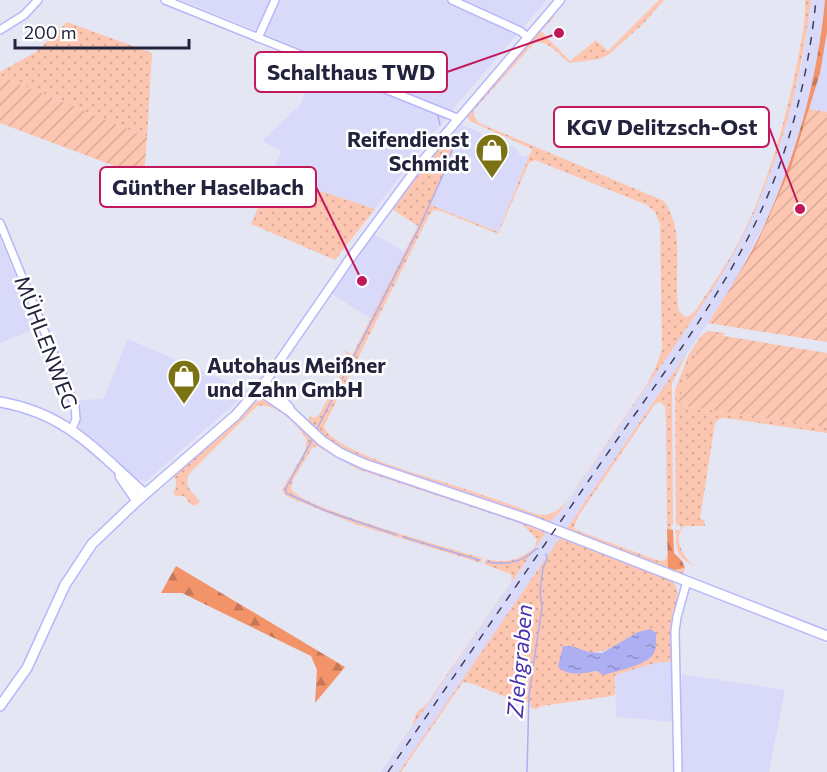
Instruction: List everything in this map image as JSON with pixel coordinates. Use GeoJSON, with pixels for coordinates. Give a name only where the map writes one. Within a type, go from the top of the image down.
{"type":"FeatureCollection","features":[{"type":"Feature","properties":{"kind":"main road"},"geometry":{"type":"LineString","coordinates":[[0,706],[27,668],[65,585],[92,544],[137,501],[236,415],[262,386],[287,405],[290,411],[322,441],[340,453],[364,464],[520,517],[827,636]]}},
{"type":"Feature","properties":{"kind":"main road"},"geometry":{"type":"LineString","coordinates":[[0,402],[34,410],[72,429],[145,494]]}},
{"type":"Feature","properties":{"kind":"main road"},"geometry":{"type":"LineString","coordinates":[[118,471],[137,501]]}},
{"type":"Feature","properties":{"kind":"street"},"geometry":{"type":"LineString","coordinates":[[0,30],[24,15],[38,0]]}},
{"type":"Feature","properties":{"kind":"street"},"geometry":{"type":"LineString","coordinates":[[165,0],[458,118]]}},
{"type":"Feature","properties":{"kind":"street"},"geometry":{"type":"LineString","coordinates":[[258,38],[275,0]]}},
{"type":"Feature","properties":{"kind":"street"},"geometry":{"type":"LineString","coordinates":[[452,0],[520,31],[528,37]]}},
{"type":"Feature","properties":{"kind":"street"},"geometry":{"type":"LineString","coordinates":[[262,386],[349,260],[419,165],[560,0]]}},
{"type":"Feature","properties":{"kind":"street","name":"MÜHLENWEG"},"geometry":{"type":"LineString","coordinates":[[0,223],[75,406],[76,419],[72,429]]}},
{"type":"Feature","properties":{"kind":"street"},"geometry":{"type":"LineString","coordinates":[[678,772],[675,631],[687,581]]}},
{"type":"Feature","properties":{"kind":"shaded area"},"geometry":{"type":"Polygon","coordinates":[[[181,0],[547,0],[453,109],[375,209],[272,175],[281,151],[262,141],[300,105],[319,56],[181,0]]]}},
{"type":"Feature","properties":{"kind":"shaded area"},"geometry":{"type":"Polygon","coordinates":[[[659,0],[664,0],[643,24],[608,55],[599,59],[570,63],[544,43],[534,43],[474,110],[474,116],[479,123],[664,201],[671,214],[677,241],[679,311],[685,317],[689,316],[696,310],[730,258],[758,201],[789,99],[802,39],[805,0],[811,0],[797,83],[783,136],[764,189],[744,235],[698,311],[557,516],[549,525],[347,453],[327,441],[308,422],[310,416],[313,418],[319,415],[347,363],[346,353],[342,349],[352,355],[418,226],[392,209],[448,137],[453,149],[431,205],[498,232],[532,149],[470,121],[466,115],[552,15],[555,16],[541,31],[570,61],[596,40],[608,51],[659,0]],[[535,160],[529,163],[498,234],[434,210],[324,426],[331,436],[345,446],[387,464],[535,514],[545,515],[556,511],[567,501],[646,386],[662,350],[660,224],[655,212],[647,205],[535,160]]]}},
{"type":"Feature","properties":{"kind":"shaded area"},"geometry":{"type":"Polygon","coordinates":[[[811,0],[825,0],[818,56],[804,118],[784,180],[743,267],[708,323],[399,772],[381,772],[683,333],[738,245],[766,185],[787,123],[803,58],[811,0]]]}},
{"type":"Feature","properties":{"kind":"shaded area"},"geometry":{"type":"Polygon","coordinates":[[[67,22],[152,53],[147,137],[0,76],[0,72],[36,52],[67,22]]]}},
{"type":"Feature","properties":{"kind":"shaded area"},"geometry":{"type":"Polygon","coordinates":[[[827,32],[827,112],[809,109],[820,73],[827,32]]]}},
{"type":"Feature","properties":{"kind":"shaded area"},"geometry":{"type":"Polygon","coordinates":[[[0,76],[147,137],[144,177],[0,123],[0,76]]]}},
{"type":"Feature","properties":{"kind":"shaded area"},"geometry":{"type":"Polygon","coordinates":[[[809,109],[827,112],[827,342],[708,323],[754,251],[791,168],[809,109]]]}},
{"type":"Feature","properties":{"kind":"shaded area"},"geometry":{"type":"Polygon","coordinates":[[[458,125],[481,133],[483,139],[489,142],[495,140],[516,148],[519,154],[525,157],[530,154],[498,232],[431,205],[453,149],[448,137],[458,125]]]}},
{"type":"Feature","properties":{"kind":"shaded area"},"geometry":{"type":"Polygon","coordinates":[[[272,175],[375,209],[335,260],[251,224],[272,175]]]}},
{"type":"Feature","properties":{"kind":"shaded area"},"geometry":{"type":"Polygon","coordinates":[[[374,234],[405,252],[371,319],[332,294],[374,234]]]}},
{"type":"Feature","properties":{"kind":"shaded area"},"geometry":{"type":"Polygon","coordinates":[[[0,238],[37,328],[0,343],[0,238]]]}},
{"type":"Feature","properties":{"kind":"shaded area"},"geometry":{"type":"Polygon","coordinates":[[[708,331],[725,333],[723,336],[706,333],[677,405],[827,427],[827,433],[725,418],[715,423],[700,519],[704,520],[705,526],[684,526],[679,536],[680,547],[693,566],[682,558],[677,548],[676,530],[680,530],[681,526],[676,524],[675,390],[689,354],[701,336],[708,331]]]}},
{"type":"Feature","properties":{"kind":"shaded area"},"geometry":{"type":"Polygon","coordinates":[[[706,333],[827,353],[827,427],[677,405],[703,335],[706,333]]]}},
{"type":"Feature","properties":{"kind":"shaded area"},"geometry":{"type":"Polygon","coordinates":[[[128,339],[249,391],[145,482],[130,476],[109,453],[80,429],[79,400],[103,399],[128,339]]]}},
{"type":"Feature","properties":{"kind":"shaded area"},"geometry":{"type":"Polygon","coordinates":[[[687,353],[672,383],[673,525],[671,527],[673,530],[667,529],[666,421],[665,406],[660,402],[655,404],[579,515],[574,527],[576,530],[659,561],[665,560],[668,555],[668,568],[674,570],[685,568],[683,575],[565,531],[687,353]]]}},
{"type":"Feature","properties":{"kind":"shaded area"},"geometry":{"type":"Polygon","coordinates":[[[265,399],[283,410],[317,440],[451,496],[547,531],[381,772],[412,726],[417,712],[426,705],[512,581],[511,574],[484,564],[486,559],[506,561],[518,558],[535,547],[537,539],[523,525],[516,522],[357,469],[317,446],[312,448],[293,480],[291,489],[301,497],[348,517],[482,558],[481,563],[355,524],[286,496],[282,490],[305,451],[307,440],[285,415],[263,406],[256,407],[189,474],[188,486],[200,502],[194,506],[184,496],[173,494],[176,480],[172,476],[253,403],[265,399]]]}},
{"type":"Feature","properties":{"kind":"shaded area"},"geometry":{"type":"Polygon","coordinates":[[[561,536],[674,582],[678,593],[674,618],[674,661],[655,663],[615,675],[615,695],[542,706],[536,709],[531,708],[530,703],[463,682],[399,772],[561,536]],[[638,632],[614,647],[599,652],[571,646],[590,672],[597,671],[638,632]]]}},
{"type":"Feature","properties":{"kind":"shaded area"},"geometry":{"type":"Polygon","coordinates":[[[674,661],[673,722],[616,717],[615,675],[655,663],[674,661]]]}},
{"type":"Feature","properties":{"kind":"shaded area"},"geometry":{"type":"Polygon","coordinates":[[[682,674],[785,690],[769,772],[679,772],[682,674]]]}},
{"type":"Feature","properties":{"kind":"green space"},"geometry":{"type":"Polygon","coordinates":[[[825,0],[827,0],[827,32],[820,73],[791,168],[754,251],[708,323],[752,251],[793,153],[810,93],[825,0]]]}},
{"type":"Feature","properties":{"kind":"green space"},"geometry":{"type":"Polygon","coordinates":[[[667,529],[673,530],[674,553],[685,568],[674,570],[668,568],[667,529]]]}},
{"type":"Feature","properties":{"kind":"green space"},"geometry":{"type":"Polygon","coordinates":[[[176,566],[345,667],[315,703],[317,670],[311,656],[182,593],[161,593],[176,566]]]}},
{"type":"Feature","properties":{"kind":"water"},"geometry":{"type":"Polygon","coordinates":[[[650,629],[656,633],[655,651],[648,659],[636,665],[603,675],[597,671],[572,673],[558,667],[563,646],[602,653],[638,632],[650,629]]]}},
{"type":"Feature","properties":{"kind":"waterway","name":"Ziehgraben"},"geometry":{"type":"LineString","coordinates":[[438,116],[440,125]]}},
{"type":"Feature","properties":{"kind":"waterway","name":"Ziehgraben"},"geometry":{"type":"LineString","coordinates":[[317,429],[418,230],[442,177],[452,150],[447,141]]}},
{"type":"Feature","properties":{"kind":"waterway","name":"Ziehgraben"},"geometry":{"type":"LineString","coordinates":[[312,440],[286,488],[286,493],[326,511],[397,535]]}},
{"type":"Feature","properties":{"kind":"waterway","name":"Ziehgraben"},"geometry":{"type":"LineString","coordinates":[[403,537],[479,560]]}},
{"type":"Feature","properties":{"kind":"waterway","name":"Ziehgraben"},"geometry":{"type":"LineString","coordinates":[[487,562],[513,562],[538,549]]}},
{"type":"Feature","properties":{"kind":"waterway","name":"Ziehgraben"},"geometry":{"type":"LineString","coordinates":[[527,772],[529,695],[542,607],[540,591],[546,554]]}},
{"type":"Feature","properties":{"kind":"railway"},"geometry":{"type":"LineString","coordinates":[[388,772],[676,356],[733,265],[763,206],[785,149],[808,60],[816,0]]}},
{"type":"Feature","properties":{"kind":"place","name":"Schalthaus TWD"},"geometry":{"type":"Point","coordinates":[559,33]}},
{"type":"Feature","properties":{"kind":"place","name":"Reifendienst Schmidt"},"geometry":{"type":"Point","coordinates":[492,179]}},
{"type":"Feature","properties":{"kind":"place","name":"KGV Delitzsch-Ost"},"geometry":{"type":"Point","coordinates":[800,209]}},
{"type":"Feature","properties":{"kind":"place","name":"Günther Haselbach"},"geometry":{"type":"Point","coordinates":[362,281]}},
{"type":"Feature","properties":{"kind":"place","name":"Autohaus Meißner und Zahn GmbH"},"geometry":{"type":"Point","coordinates":[184,405]}}]}
